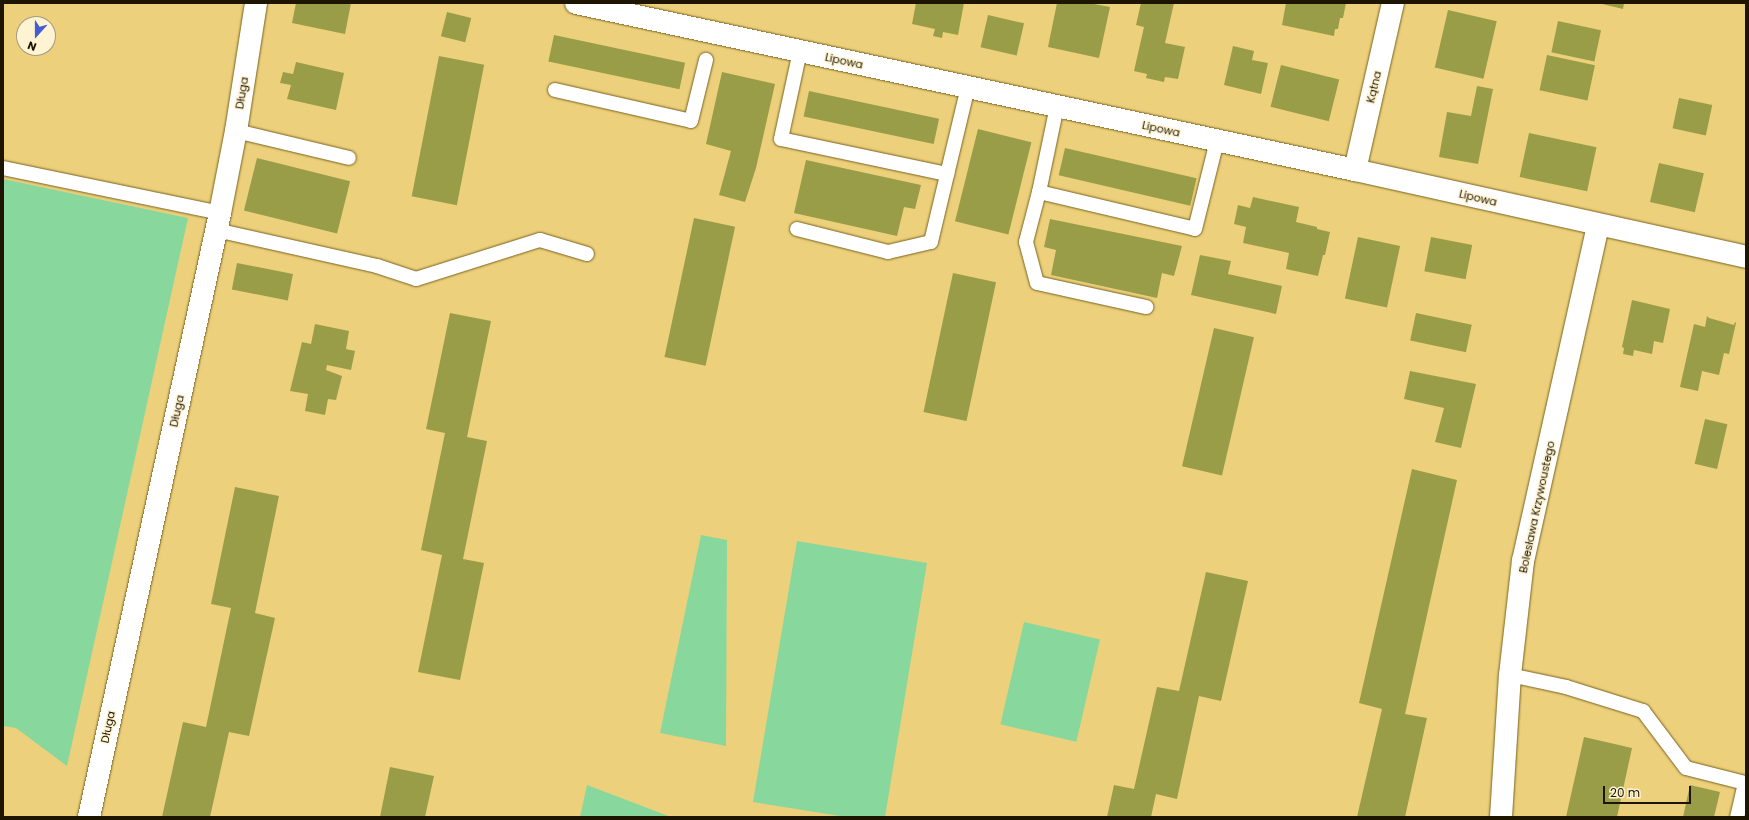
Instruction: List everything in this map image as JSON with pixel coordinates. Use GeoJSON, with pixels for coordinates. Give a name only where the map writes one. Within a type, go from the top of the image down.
{"type":"FeatureCollection","features":[{"type":"Feature","properties":{"kind":"street","name":"Długa"},"geometry":{"type":"LineString","coordinates":[[89,817],[218,222],[236,131],[256,3]]}},
{"type":"Feature","properties":{"kind":"street","name":"Kątna"},"geometry":{"type":"LineString","coordinates":[[1355,170],[1393,3]]}},
{"type":"Feature","properties":{"kind":"street","name":"Lipowa"},"geometry":{"type":"LineString","coordinates":[[582,4],[1355,170],[1746,257]]}},
{"type":"Feature","properties":{"kind":"street","name":"Bolesława Krzywoustego"},"geometry":{"type":"LineString","coordinates":[[1501,817],[1510,675],[1524,561],[1598,225]]}},
{"type":"Feature","properties":{"kind":"lane"},"geometry":{"type":"LineString","coordinates":[[800,51],[781,139],[947,174]]}},
{"type":"Feature","properties":{"kind":"lane"},"geometry":{"type":"LineString","coordinates":[[555,90],[691,122],[706,60]]}},
{"type":"Feature","properties":{"kind":"lane"},"geometry":{"type":"LineString","coordinates":[[797,229],[888,252],[931,242],[968,87]]}},
{"type":"Feature","properties":{"kind":"lane"},"geometry":{"type":"LineString","coordinates":[[1057,106],[1039,192],[1026,242],[1037,282],[1146,307]]}},
{"type":"Feature","properties":{"kind":"lane"},"geometry":{"type":"LineString","coordinates":[[236,131],[349,158]]}},
{"type":"Feature","properties":{"kind":"lane"},"geometry":{"type":"LineString","coordinates":[[1039,192],[1195,229],[1217,141]]}},
{"type":"Feature","properties":{"kind":"lane"},"geometry":{"type":"LineString","coordinates":[[3,168],[218,222],[377,266],[416,279],[540,240],[587,254]]}},
{"type":"Feature","properties":{"kind":"lane"},"geometry":{"type":"LineString","coordinates":[[1510,675],[1566,687],[1643,711],[1686,768],[1745,783],[1737,817]]}},
{"type":"Feature","properties":{"kind":"green space"},"geometry":{"type":"Polygon","coordinates":[[[3,179],[188,218],[67,766],[16,728],[3,726],[3,179]]]}},
{"type":"Feature","properties":{"kind":"green space"},"geometry":{"type":"Polygon","coordinates":[[[701,535],[727,540],[726,746],[660,733],[701,535]]]}},
{"type":"Feature","properties":{"kind":"green space"},"geometry":{"type":"Polygon","coordinates":[[[797,541],[927,563],[885,817],[846,817],[753,802],[797,541]]]}},
{"type":"Feature","properties":{"kind":"green space"},"geometry":{"type":"Polygon","coordinates":[[[1024,622],[1100,640],[1076,742],[1000,724],[1024,622]]]}},
{"type":"Feature","properties":{"kind":"green space"},"geometry":{"type":"Polygon","coordinates":[[[587,785],[671,817],[580,817],[587,785]]]}},
{"type":"Feature","properties":{"kind":"building"},"geometry":{"type":"Polygon","coordinates":[[[296,3],[351,3],[345,34],[292,23],[296,3]]]}},
{"type":"Feature","properties":{"kind":"building"},"geometry":{"type":"Polygon","coordinates":[[[916,3],[964,3],[958,35],[943,32],[942,38],[933,36],[935,29],[912,24],[916,3]]]}},
{"type":"Feature","properties":{"kind":"building"},"geometry":{"type":"Polygon","coordinates":[[[1057,3],[1089,3],[1110,7],[1099,58],[1048,47],[1057,3]]]}},
{"type":"Feature","properties":{"kind":"building"},"geometry":{"type":"Polygon","coordinates":[[[1141,3],[1174,3],[1165,43],[1185,47],[1178,79],[1165,77],[1164,82],[1146,78],[1147,74],[1134,71],[1144,27],[1136,25],[1141,3]]]}},
{"type":"Feature","properties":{"kind":"building"},"geometry":{"type":"Polygon","coordinates":[[[1286,3],[1346,3],[1343,18],[1340,18],[1338,29],[1335,29],[1334,36],[1282,25],[1286,3]]]}},
{"type":"Feature","properties":{"kind":"building"},"geometry":{"type":"Polygon","coordinates":[[[1598,3],[1624,3],[1623,9],[1598,3]]]}},
{"type":"Feature","properties":{"kind":"building"},"geometry":{"type":"Polygon","coordinates":[[[1448,10],[1497,21],[1483,79],[1435,67],[1448,10]]]}},
{"type":"Feature","properties":{"kind":"building"},"geometry":{"type":"Polygon","coordinates":[[[447,12],[471,18],[465,42],[441,36],[447,12]]]}},
{"type":"Feature","properties":{"kind":"building"},"geometry":{"type":"Polygon","coordinates":[[[988,15],[1024,23],[1017,55],[981,47],[988,15]]]}},
{"type":"Feature","properties":{"kind":"building"},"geometry":{"type":"Polygon","coordinates":[[[1558,21],[1601,30],[1594,61],[1551,52],[1558,21]]]}},
{"type":"Feature","properties":{"kind":"building"},"geometry":{"type":"Polygon","coordinates":[[[554,35],[685,63],[679,89],[548,61],[554,35]]]}},
{"type":"Feature","properties":{"kind":"building"},"geometry":{"type":"Polygon","coordinates":[[[1233,46],[1254,51],[1252,60],[1268,63],[1261,94],[1224,85],[1233,46]]]}},
{"type":"Feature","properties":{"kind":"building"},"geometry":{"type":"Polygon","coordinates":[[[1547,55],[1595,65],[1587,100],[1540,90],[1547,55]]]}},
{"type":"Feature","properties":{"kind":"building"},"geometry":{"type":"Polygon","coordinates":[[[439,56],[484,65],[457,205],[412,196],[439,56]]]}},
{"type":"Feature","properties":{"kind":"building"},"geometry":{"type":"Polygon","coordinates":[[[296,62],[344,73],[336,110],[287,99],[291,85],[280,83],[283,72],[293,74],[296,62]]]}},
{"type":"Feature","properties":{"kind":"building"},"geometry":{"type":"Polygon","coordinates":[[[1281,65],[1339,80],[1329,121],[1271,107],[1281,65]]]}},
{"type":"Feature","properties":{"kind":"building"},"geometry":{"type":"Polygon","coordinates":[[[722,72],[775,84],[756,168],[745,202],[719,195],[731,151],[706,144],[722,72]]]}},
{"type":"Feature","properties":{"kind":"building"},"geometry":{"type":"Polygon","coordinates":[[[1477,86],[1493,89],[1478,164],[1439,157],[1447,112],[1471,116],[1477,86]]]}},
{"type":"Feature","properties":{"kind":"building"},"geometry":{"type":"Polygon","coordinates":[[[809,91],[939,119],[934,144],[804,116],[809,91]]]}},
{"type":"Feature","properties":{"kind":"building"},"geometry":{"type":"Polygon","coordinates":[[[1679,98],[1712,105],[1706,135],[1673,128],[1679,98]]]}},
{"type":"Feature","properties":{"kind":"building"},"geometry":{"type":"Polygon","coordinates":[[[978,129],[1031,142],[1008,234],[955,221],[978,129]]]}},
{"type":"Feature","properties":{"kind":"building"},"geometry":{"type":"Polygon","coordinates":[[[1529,133],[1596,147],[1587,191],[1520,177],[1529,133]]]}},
{"type":"Feature","properties":{"kind":"building"},"geometry":{"type":"Polygon","coordinates":[[[1065,148],[1197,178],[1190,206],[1059,175],[1065,148]]]}},
{"type":"Feature","properties":{"kind":"building"},"geometry":{"type":"Polygon","coordinates":[[[257,158],[350,181],[337,234],[244,210],[257,158]]]}},
{"type":"Feature","properties":{"kind":"building"},"geometry":{"type":"Polygon","coordinates":[[[806,160],[921,185],[915,209],[904,207],[897,236],[794,213],[806,160]]]}},
{"type":"Feature","properties":{"kind":"building"},"geometry":{"type":"Polygon","coordinates":[[[1659,163],[1704,173],[1695,212],[1650,202],[1659,163]]]}},
{"type":"Feature","properties":{"kind":"building"},"geometry":{"type":"Polygon","coordinates":[[[1253,197],[1299,207],[1296,222],[1330,232],[1325,255],[1323,255],[1318,276],[1286,269],[1289,253],[1243,243],[1246,227],[1234,224],[1238,205],[1250,208],[1253,197]]]}},
{"type":"Feature","properties":{"kind":"building"},"geometry":{"type":"Polygon","coordinates":[[[694,218],[735,227],[706,366],[664,357],[694,218]]]}},
{"type":"Feature","properties":{"kind":"building"},"geometry":{"type":"Polygon","coordinates":[[[1050,219],[1182,246],[1174,276],[1162,273],[1157,298],[1051,275],[1056,250],[1044,247],[1050,219]]]}},
{"type":"Feature","properties":{"kind":"building"},"geometry":{"type":"Polygon","coordinates":[[[1358,237],[1400,246],[1387,308],[1345,299],[1358,237]]]}},
{"type":"Feature","properties":{"kind":"building"},"geometry":{"type":"Polygon","coordinates":[[[1431,237],[1472,245],[1466,279],[1424,271],[1431,237]]]}},
{"type":"Feature","properties":{"kind":"building"},"geometry":{"type":"Polygon","coordinates":[[[1200,255],[1231,261],[1228,274],[1282,286],[1276,314],[1191,295],[1200,255]]]}},
{"type":"Feature","properties":{"kind":"building"},"geometry":{"type":"Polygon","coordinates":[[[237,263],[293,274],[288,300],[232,290],[237,263]]]}},
{"type":"Feature","properties":{"kind":"building"},"geometry":{"type":"Polygon","coordinates":[[[953,273],[996,282],[967,421],[923,412],[953,273]]]}},
{"type":"Feature","properties":{"kind":"building"},"geometry":{"type":"Polygon","coordinates":[[[1632,300],[1670,309],[1663,343],[1654,341],[1652,354],[1634,350],[1633,356],[1623,354],[1624,348],[1622,347],[1632,300]]]}},
{"type":"Feature","properties":{"kind":"building"},"geometry":{"type":"Polygon","coordinates":[[[450,313],[491,321],[467,437],[487,441],[463,559],[484,563],[460,680],[418,672],[442,555],[421,550],[445,433],[426,429],[450,313]]]}},
{"type":"Feature","properties":{"kind":"building"},"geometry":{"type":"Polygon","coordinates":[[[1416,313],[1472,325],[1466,352],[1410,340],[1416,313]]]}},
{"type":"Feature","properties":{"kind":"building"},"geometry":{"type":"Polygon","coordinates":[[[1707,316],[1709,318],[1734,325],[1735,322],[1736,323],[1729,354],[1724,353],[1719,375],[1702,371],[1698,391],[1680,387],[1694,324],[1705,327],[1707,316]]]}},
{"type":"Feature","properties":{"kind":"building"},"geometry":{"type":"Polygon","coordinates":[[[315,324],[349,331],[346,349],[355,351],[351,370],[327,365],[326,370],[342,376],[336,400],[328,399],[325,415],[305,411],[308,394],[290,391],[302,342],[311,344],[315,324]]]}},
{"type":"Feature","properties":{"kind":"building"},"geometry":{"type":"Polygon","coordinates":[[[1214,328],[1254,337],[1222,476],[1182,466],[1214,328]]]}},
{"type":"Feature","properties":{"kind":"building"},"geometry":{"type":"Polygon","coordinates":[[[1410,371],[1476,384],[1461,448],[1435,442],[1444,408],[1404,399],[1410,371]]]}},
{"type":"Feature","properties":{"kind":"building"},"geometry":{"type":"Polygon","coordinates":[[[1705,419],[1727,424],[1717,469],[1695,464],[1705,419]]]}},
{"type":"Feature","properties":{"kind":"building"},"geometry":{"type":"Polygon","coordinates":[[[1412,469],[1457,480],[1405,714],[1427,718],[1405,817],[1357,817],[1382,709],[1359,703],[1412,469]]]}},
{"type":"Feature","properties":{"kind":"building"},"geometry":{"type":"Polygon","coordinates":[[[235,487],[279,496],[255,613],[275,618],[249,736],[229,732],[210,817],[162,817],[183,722],[206,727],[231,608],[211,604],[235,487]]]}},
{"type":"Feature","properties":{"kind":"building"},"geometry":{"type":"Polygon","coordinates":[[[1206,572],[1248,581],[1221,701],[1199,696],[1177,799],[1156,794],[1151,817],[1107,817],[1114,785],[1134,789],[1157,687],[1179,691],[1206,572]]]}},
{"type":"Feature","properties":{"kind":"building"},"geometry":{"type":"Polygon","coordinates":[[[1584,737],[1632,748],[1617,817],[1566,817],[1584,737]]]}},
{"type":"Feature","properties":{"kind":"building"},"geometry":{"type":"Polygon","coordinates":[[[390,767],[434,776],[425,817],[380,817],[390,767]]]}},
{"type":"Feature","properties":{"kind":"building"},"geometry":{"type":"Polygon","coordinates":[[[1690,785],[1720,792],[1714,817],[1683,817],[1690,785]]]}}]}
